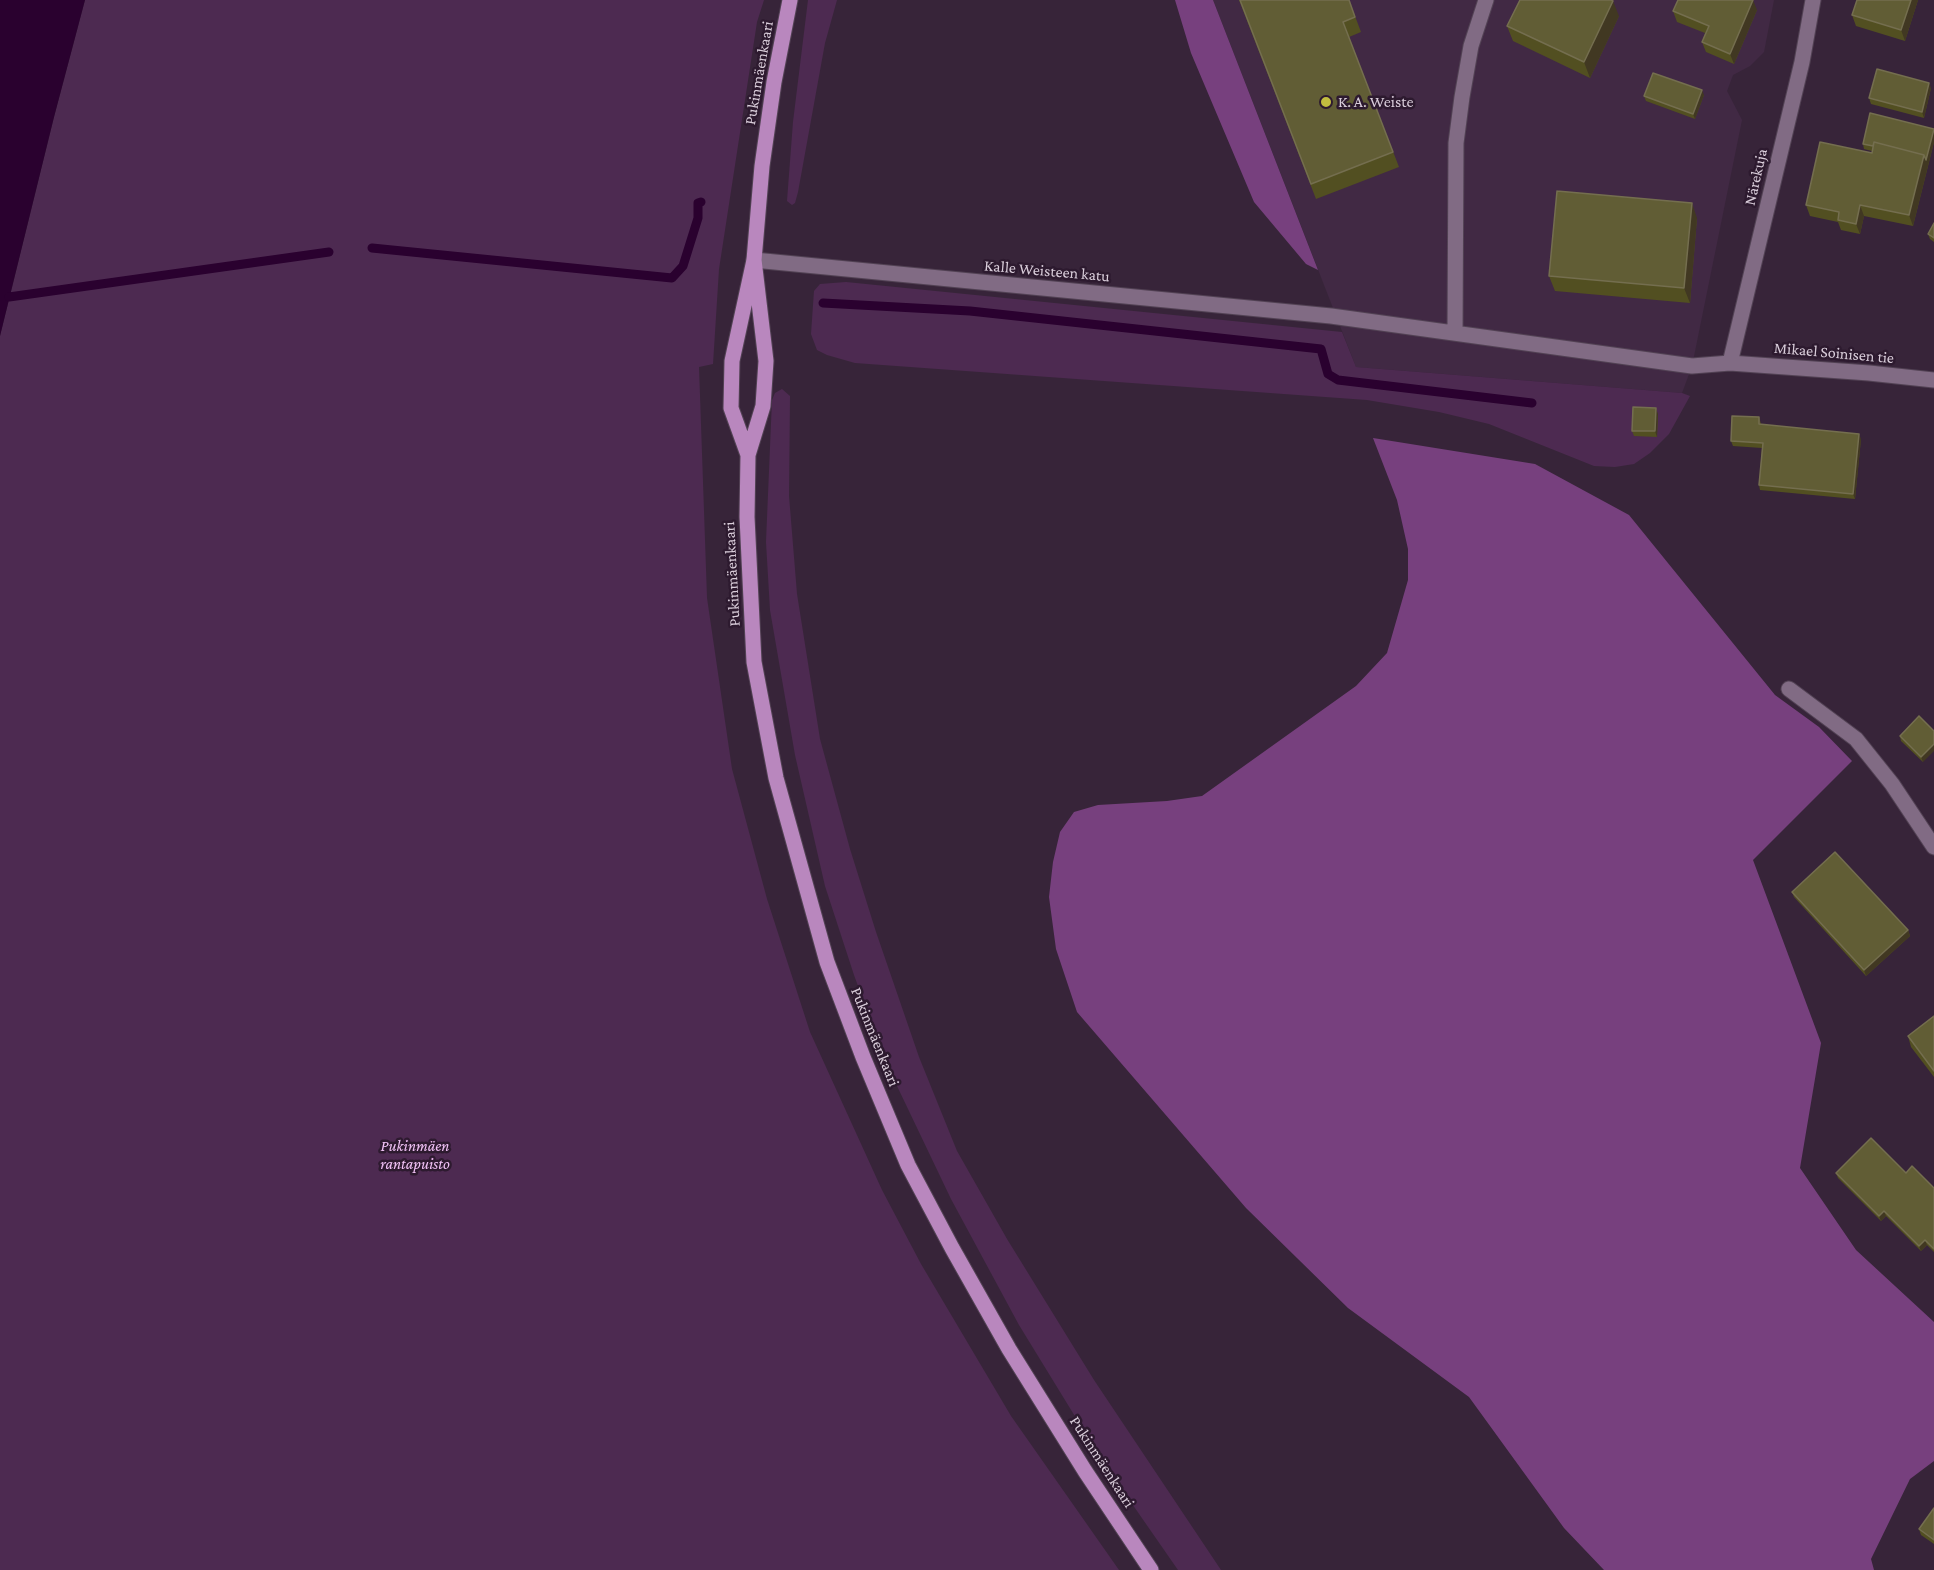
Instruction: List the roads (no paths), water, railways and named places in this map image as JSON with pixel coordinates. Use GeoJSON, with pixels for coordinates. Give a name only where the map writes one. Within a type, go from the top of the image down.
{"type":"FeatureCollection","features":[{"type":"Feature","properties":{"kind":"main road","name":"Pukinmäenkaari"},"geometry":{"type":"LineString","coordinates":[[748,455],[731,408],[732,361],[754,260],[762,166],[774,82],[790,0]]}},
{"type":"Feature","properties":{"kind":"main road","name":"Pukinmäenkaari"},"geometry":{"type":"LineString","coordinates":[[754,260],[766,361],[763,406],[748,455],[747,517],[754,662],[776,778],[827,962],[908,1165],[952,1248],[1009,1349],[1085,1471],[1151,1570]]}},
{"type":"Feature","properties":{"kind":"street"},"geometry":{"type":"LineString","coordinates":[[1455,333],[1456,143],[1471,46],[1486,0]]}},
{"type":"Feature","properties":{"kind":"street","name":"Närekuja"},"geometry":{"type":"LineString","coordinates":[[1730,363],[1801,68],[1813,0]]}},
{"type":"Feature","properties":{"kind":"street","name":"Kalle Weisteen katu"},"geometry":{"type":"LineString","coordinates":[[754,260],[1336,316],[1455,333]]}},
{"type":"Feature","properties":{"kind":"street","name":"Mikael Soinisen tie"},"geometry":{"type":"LineString","coordinates":[[1455,333],[1692,366],[1730,363],[1934,380]]}},
{"type":"Feature","properties":{"kind":"street"},"geometry":{"type":"LineString","coordinates":[[1789,689],[1856,739],[1892,784],[1934,847]]}},
{"type":"Feature","properties":{"kind":"waterway"},"geometry":{"type":"LineString","coordinates":[[372,248],[672,278],[683,266],[698,218],[698,203],[701,202]]}},
{"type":"Feature","properties":{"kind":"waterway"},"geometry":{"type":"LineString","coordinates":[[9,297],[329,252]]}},
{"type":"Feature","properties":{"kind":"waterway"},"geometry":{"type":"LineString","coordinates":[[823,303],[970,311],[1321,349],[1328,374],[1338,380],[1532,403]]}},
{"type":"Feature","properties":{"kind":"place","name":"K. A. Weiste"},"geometry":{"type":"Point","coordinates":[1326,102]}},
{"type":"Feature","properties":{"kind":"park label","name":"Pukinmäen rantapuisto"},"geometry":{"type":"Point","coordinates":[415,1155]}}]}
